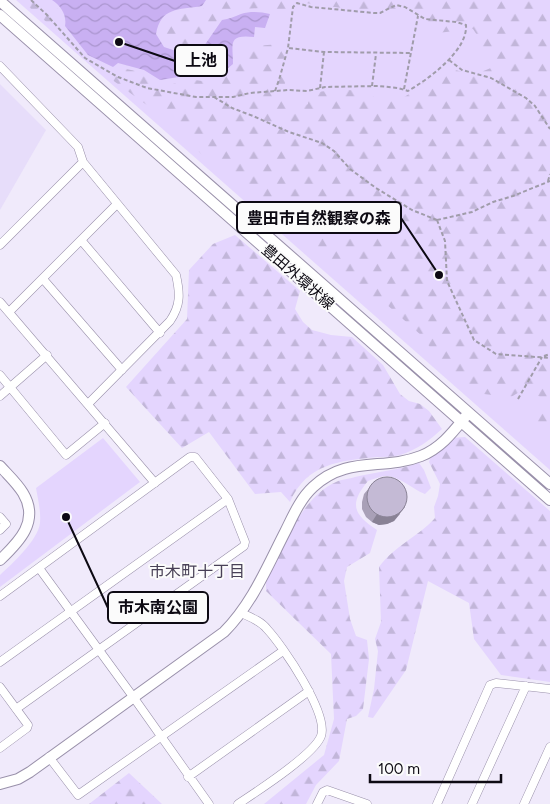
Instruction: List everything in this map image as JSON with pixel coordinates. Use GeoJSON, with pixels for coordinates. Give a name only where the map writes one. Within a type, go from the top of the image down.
{"type":"FeatureCollection","features":[{"type":"Feature","properties":{"kind":"street","name":"豊田外環状線"},"geometry":{"type":"LineString","coordinates":[[0,1],[465,417],[550,500]]}},
{"type":"Feature","properties":{"kind":"street","name":"豊田外環状線"},"geometry":{"type":"LineString","coordinates":[[0,14],[465,417],[550,484]]}},
{"type":"Feature","properties":{"kind":"street"},"geometry":{"type":"LineString","coordinates":[[0,66],[78,147],[83,162],[176,275],[180,299],[173,316],[160,333],[88,404]]}},
{"type":"Feature","properties":{"kind":"street"},"geometry":{"type":"LineString","coordinates":[[0,245],[83,162]]}},
{"type":"Feature","properties":{"kind":"street"},"geometry":{"type":"LineString","coordinates":[[9,312],[117,204]]}},
{"type":"Feature","properties":{"kind":"street"},"geometry":{"type":"LineString","coordinates":[[81,240],[160,333]]}},
{"type":"Feature","properties":{"kind":"street"},"geometry":{"type":"LineString","coordinates":[[43,279],[122,370]]}},
{"type":"Feature","properties":{"kind":"street"},"geometry":{"type":"LineString","coordinates":[[0,302],[155,483]]}},
{"type":"Feature","properties":{"kind":"street"},"geometry":{"type":"LineString","coordinates":[[0,396],[47,355]]}},
{"type":"Feature","properties":{"kind":"street"},"geometry":{"type":"LineString","coordinates":[[0,375],[66,455],[105,423]]}},
{"type":"Feature","properties":{"kind":"street"},"geometry":{"type":"LineString","coordinates":[[0,784],[18,779],[214,641],[234,623],[253,594],[300,503],[314,486],[330,474],[346,468],[395,462],[422,456],[441,444],[465,417]]}},
{"type":"Feature","properties":{"kind":"street"},"geometry":{"type":"LineString","coordinates":[[0,596],[190,457],[195,458],[228,499],[245,542],[244,546],[16,709]]}},
{"type":"Feature","properties":{"kind":"street"},"geometry":{"type":"LineString","coordinates":[[0,466],[23,492],[29,511],[23,536],[0,560]]}},
{"type":"Feature","properties":{"kind":"street"},"geometry":{"type":"LineString","coordinates":[[0,662],[228,499]]}},
{"type":"Feature","properties":{"kind":"street"},"geometry":{"type":"LineString","coordinates":[[0,517],[6,524],[0,530]]}},
{"type":"Feature","properties":{"kind":"street"},"geometry":{"type":"LineString","coordinates":[[39,568],[209,804]]}},
{"type":"Feature","properties":{"kind":"street"},"geometry":{"type":"LineString","coordinates":[[238,804],[268,784],[312,750],[321,735],[322,725],[309,691],[284,651],[267,628],[241,613]]}},
{"type":"Feature","properties":{"kind":"street"},"geometry":{"type":"LineString","coordinates":[[48,757],[78,795],[284,651]]}},
{"type":"Feature","properties":{"kind":"street"},"geometry":{"type":"LineString","coordinates":[[437,804],[490,686],[496,683],[550,689]]}},
{"type":"Feature","properties":{"kind":"street"},"geometry":{"type":"LineString","coordinates":[[0,686],[28,725],[27,728],[0,748]]}},
{"type":"Feature","properties":{"kind":"street"},"geometry":{"type":"LineString","coordinates":[[472,804],[526,686]]}},
{"type":"Feature","properties":{"kind":"street"},"geometry":{"type":"LineString","coordinates":[[188,777],[309,691]]}},
{"type":"Feature","properties":{"kind":"street"},"geometry":{"type":"LineString","coordinates":[[524,804],[550,747]]}},
{"type":"Feature","properties":{"kind":"street"},"geometry":{"type":"LineString","coordinates":[[317,804],[323,792],[327,790],[352,801],[367,804]]}},
{"type":"Feature","properties":{"kind":"path"},"geometry":{"type":"LineString","coordinates":[[31,0],[85,58],[98,66],[147,88],[196,97],[233,97],[250,93],[275,91],[307,91],[320,88],[372,86],[408,90],[438,71],[449,60],[462,40],[466,31],[466,25],[456,22],[425,19],[405,7],[396,5],[380,13],[374,13],[311,7],[297,3],[293,7],[288,48],[280,80],[275,91]]}},
{"type":"Feature","properties":{"kind":"path"},"geometry":{"type":"LineString","coordinates":[[404,90],[413,34],[418,16]]}},
{"type":"Feature","properties":{"kind":"path"},"geometry":{"type":"LineString","coordinates":[[288,48],[324,52],[411,53]]}},
{"type":"Feature","properties":{"kind":"path"},"geometry":{"type":"LineString","coordinates":[[320,88],[324,52]]}},
{"type":"Feature","properties":{"kind":"path"},"geometry":{"type":"LineString","coordinates":[[372,86],[376,54]]}},
{"type":"Feature","properties":{"kind":"path"},"geometry":{"type":"LineString","coordinates":[[449,60],[462,70],[491,78],[526,98],[535,106],[550,129]]}},
{"type":"Feature","properties":{"kind":"path"},"geometry":{"type":"LineString","coordinates":[[213,97],[232,108],[289,132],[322,143],[334,151],[350,169],[376,188],[412,210],[436,220],[472,212],[493,202],[513,196],[549,181],[550,174]]}},
{"type":"Feature","properties":{"kind":"path"},"geometry":{"type":"LineString","coordinates":[[436,220],[445,240],[447,281],[474,340],[496,354],[550,358]]}},
{"type":"Feature","properties":{"kind":"path"},"geometry":{"type":"LineString","coordinates":[[518,399],[542,357],[550,354]]}},
{"type":"Feature","properties":{"kind":"shaded area"},"geometry":{"type":"Polygon","coordinates":[[[0,84],[46,130],[0,210],[0,84]]]}},
{"type":"Feature","properties":{"kind":"green space"},"geometry":{"type":"Polygon","coordinates":[[[16,0],[550,0],[550,470],[16,0]]]}},
{"type":"Feature","properties":{"kind":"green space"},"geometry":{"type":"Polygon","coordinates":[[[21,0],[38,1],[52,5],[61,12],[61,23],[51,26],[21,0]]]}},
{"type":"Feature","properties":{"kind":"green space"},"geometry":{"type":"Polygon","coordinates":[[[209,0],[550,0],[550,448],[534,424],[540,397],[526,388],[511,397],[484,394],[450,376],[422,336],[385,303],[349,287],[278,211],[201,154],[177,127],[111,79],[113,71],[121,68],[136,71],[156,84],[167,85],[195,80],[209,82],[234,69],[242,53],[255,46],[280,44],[290,59],[283,94],[285,99],[301,107],[308,104],[308,95],[335,90],[350,90],[384,100],[398,100],[428,80],[453,69],[472,73],[489,69],[501,63],[492,55],[471,44],[477,35],[473,29],[437,33],[430,31],[423,16],[409,7],[401,8],[396,12],[380,7],[372,10],[357,10],[305,3],[287,15],[261,8],[245,9],[219,18],[201,44],[185,49],[168,45],[161,38],[160,27],[163,19],[177,13],[203,9],[209,0]]]}},
{"type":"Feature","properties":{"kind":"green space"},"geometry":{"type":"Polygon","coordinates":[[[235,235],[300,291],[295,309],[303,322],[312,330],[331,335],[352,337],[383,365],[400,394],[429,411],[442,429],[422,445],[400,455],[350,460],[326,466],[306,479],[297,489],[290,502],[281,492],[255,494],[209,432],[182,448],[126,387],[187,319],[189,270],[213,244],[235,235]]]}},
{"type":"Feature","properties":{"kind":"green space"},"geometry":{"type":"Polygon","coordinates":[[[465,437],[550,511],[550,682],[501,675],[474,639],[469,603],[428,581],[406,670],[373,718],[368,717],[374,689],[378,651],[375,639],[381,622],[379,567],[392,553],[435,518],[434,507],[440,484],[429,462],[431,456],[452,438],[465,437]]]}},
{"type":"Feature","properties":{"kind":"green space"},"geometry":{"type":"Polygon","coordinates":[[[103,438],[140,482],[0,587],[0,575],[30,544],[38,530],[40,514],[36,488],[103,438]]]}},
{"type":"Feature","properties":{"kind":"green space"},"geometry":{"type":"Polygon","coordinates":[[[419,463],[431,488],[425,494],[400,480],[384,476],[368,481],[356,502],[359,514],[377,530],[370,553],[347,567],[344,581],[350,619],[356,636],[367,640],[369,659],[363,709],[356,716],[347,719],[339,761],[316,785],[306,804],[264,804],[324,755],[334,719],[331,654],[266,591],[266,581],[294,525],[313,499],[324,489],[341,480],[419,463]]]}},
{"type":"Feature","properties":{"kind":"green space"},"geometry":{"type":"Polygon","coordinates":[[[129,773],[162,804],[89,804],[129,773]]]}},
{"type":"Feature","properties":{"kind":"water"},"geometry":{"type":"Polygon","coordinates":[[[52,0],[206,0],[202,6],[178,9],[166,14],[158,25],[156,34],[164,47],[176,51],[189,52],[204,46],[222,20],[248,12],[270,14],[265,28],[255,27],[254,37],[245,36],[235,39],[233,42],[233,64],[227,69],[211,77],[197,74],[160,80],[144,70],[118,63],[113,67],[88,55],[65,26],[63,11],[52,0]]]}},
{"type":"Feature","properties":{"kind":"building"},"geometry":{"type":"Polygon","coordinates":[[[391,477],[398,480],[404,486],[407,497],[406,505],[398,514],[391,517],[383,517],[376,514],[368,505],[367,493],[370,486],[379,478],[391,477]]]}},
{"type":"Feature","properties":{"kind":"place","name":"上池"},"geometry":{"type":"Point","coordinates":[119,42]}},
{"type":"Feature","properties":{"kind":"place","name":"豊田市自然観察の森"},"geometry":{"type":"Point","coordinates":[439,275]}},
{"type":"Feature","properties":{"kind":"place","name":"市木南公園"},"geometry":{"type":"Point","coordinates":[66,517]}},
{"type":"Feature","properties":{"kind":"district","name":"市木町十丁目"},"geometry":{"type":"Point","coordinates":[197,571]}}]}
